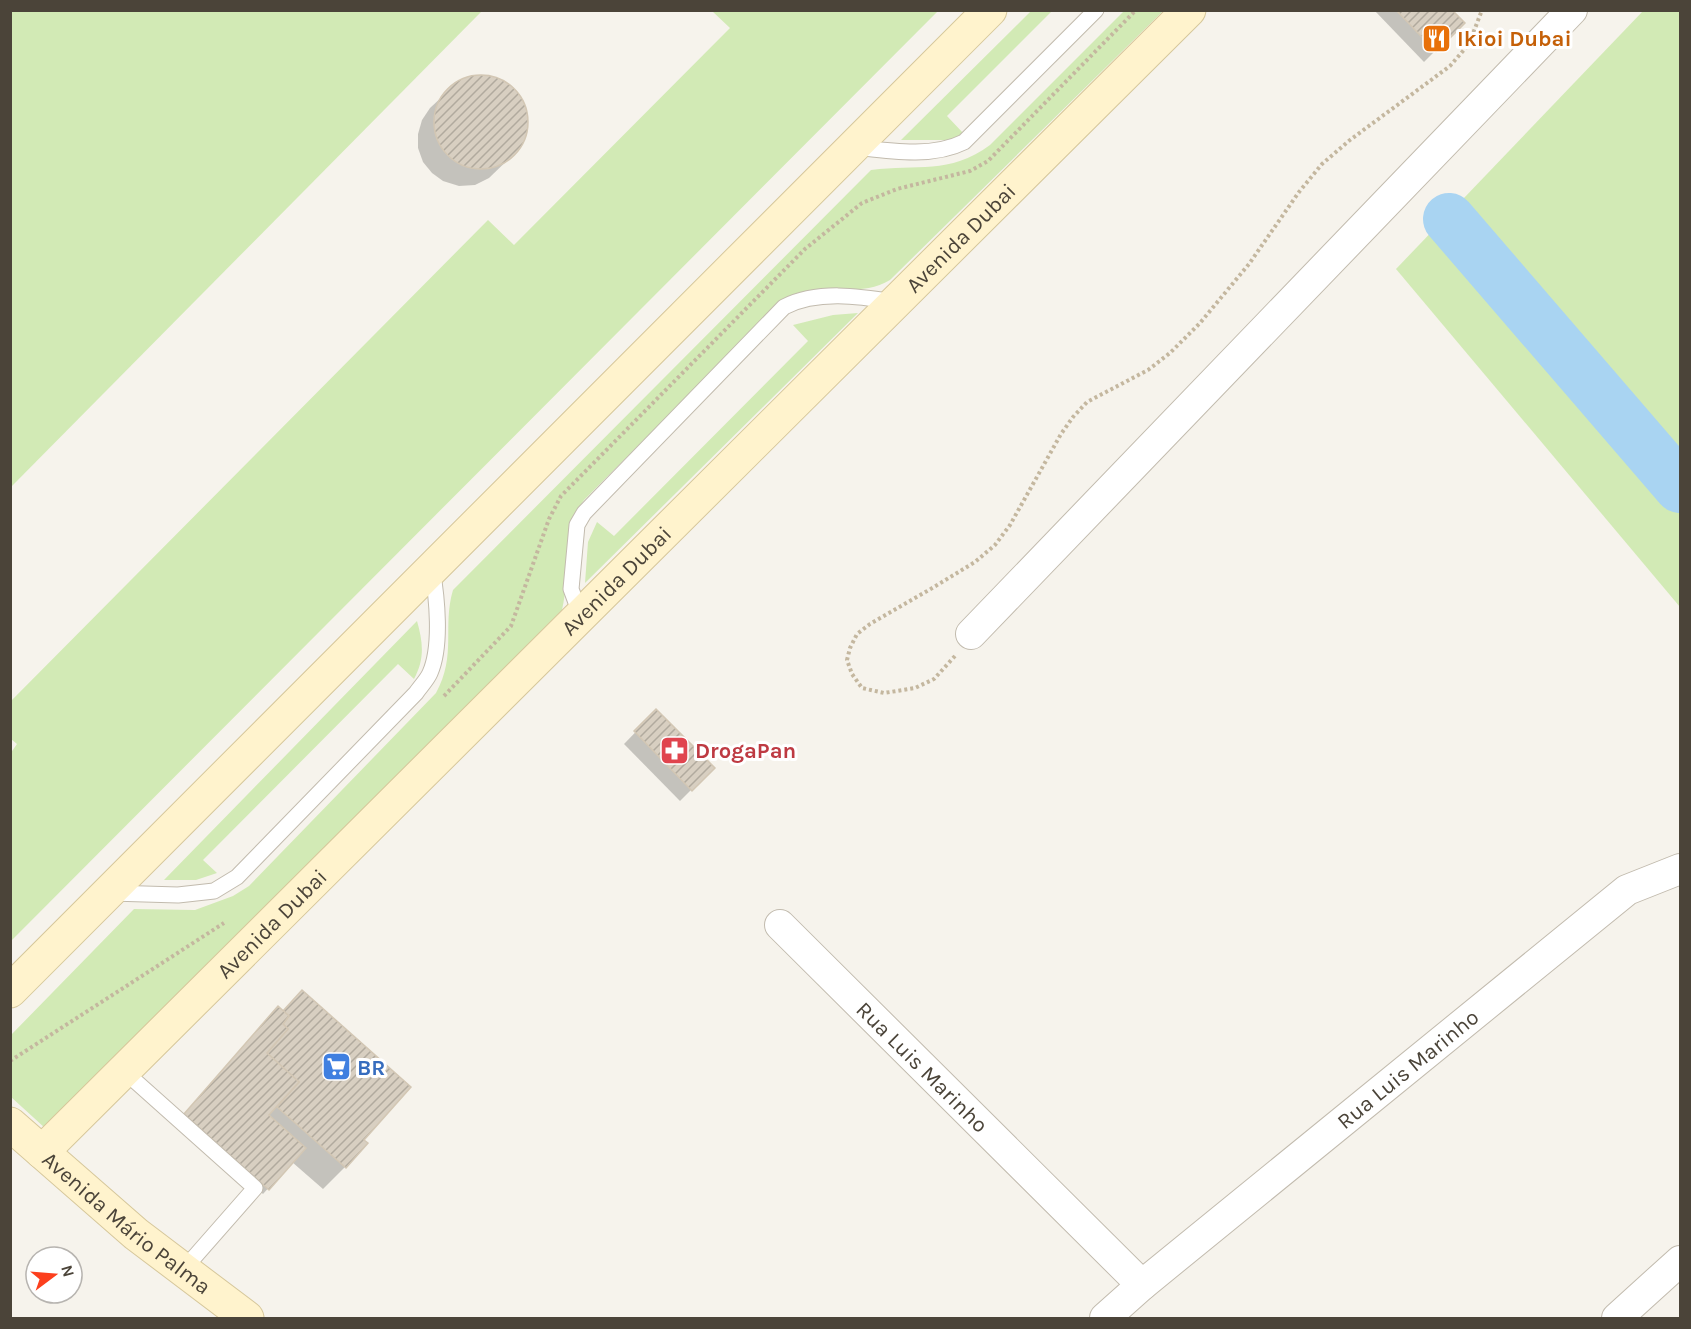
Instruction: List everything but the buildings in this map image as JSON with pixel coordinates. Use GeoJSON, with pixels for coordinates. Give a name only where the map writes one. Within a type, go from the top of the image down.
{"type":"FeatureCollection","features":[{"type":"Feature","properties":{"kind":"street"},"geometry":{"type":"LineString","coordinates":[[10,991],[990,10]]}},
{"type":"Feature","properties":{"kind":"street","name":"Avenida Dubai"},"geometry":{"type":"LineString","coordinates":[[42,1152],[1189,10]]}},
{"type":"Feature","properties":{"kind":"street"},"geometry":{"type":"LineString","coordinates":[[971,634],[1572,10]]}},
{"type":"Feature","properties":{"kind":"street","name":"Rua Luis Marinho"},"geometry":{"type":"LineString","coordinates":[[1105,1318],[1142,1285],[1628,890],[1680,869]]}},
{"type":"Feature","properties":{"kind":"street","name":"Rua Luis Marinho"},"geometry":{"type":"LineString","coordinates":[[780,925],[1142,1285]]}},
{"type":"Feature","properties":{"kind":"street","name":"Avenida Mário Palma"},"geometry":{"type":"LineString","coordinates":[[10,1124],[136,1234],[247,1318]]}},
{"type":"Feature","properties":{"kind":"street"},"geometry":{"type":"LineString","coordinates":[[1617,1318],[1680,1261]]}},
{"type":"Feature","properties":{"kind":"lane"},"geometry":{"type":"LineString","coordinates":[[854,147],[894,152],[949,149],[964,141],[1096,10]]}},
{"type":"Feature","properties":{"kind":"lane"},"geometry":{"type":"LineString","coordinates":[[581,616],[571,589],[577,525],[584,513],[784,307],[799,299],[854,296],[897,302]]}},
{"type":"Feature","properties":{"kind":"lane"},"geometry":{"type":"LineString","coordinates":[[109,893],[178,895],[214,891],[237,877],[416,693],[430,673],[436,643],[437,598],[432,569]]}},
{"type":"Feature","properties":{"kind":"lane"},"geometry":{"type":"LineString","coordinates":[[124,1071],[255,1188],[183,1270]]}},
{"type":"Feature","properties":{"kind":"path"},"geometry":{"type":"LineString","coordinates":[[971,634],[966,645],[934,679],[915,688],[885,693],[862,688],[852,674],[847,660],[857,634],[863,629],[975,562],[995,545],[1010,525],[1073,417],[1088,402],[1148,369],[1170,353],[1200,323],[1249,264],[1299,192],[1322,164],[1350,140],[1450,66],[1469,44],[1482,10]]}},
{"type":"Feature","properties":{"kind":"green space"},"geometry":{"type":"Polygon","coordinates":[[[10,11],[482,11],[11,487],[10,11]]]}},
{"type":"Feature","properties":{"kind":"green space"},"geometry":{"type":"Polygon","coordinates":[[[712,11],[938,11],[11,941],[10,754],[17,744],[11,739],[11,701],[488,220],[514,245],[730,28],[712,11]]]}},
{"type":"Feature","properties":{"kind":"green space"},"geometry":{"type":"Polygon","coordinates":[[[1031,11],[1052,11],[947,116],[964,134],[949,140],[901,140],[1031,11]]]}},
{"type":"Feature","properties":{"kind":"green space"},"geometry":{"type":"Polygon","coordinates":[[[1124,11],[1163,11],[890,280],[869,288],[811,291],[796,294],[782,301],[584,500],[576,514],[568,541],[562,610],[45,1128],[11,1097],[11,1035],[134,909],[195,910],[233,896],[249,886],[436,693],[446,666],[453,590],[871,170],[946,165],[961,161],[990,145],[1124,11]]]}},
{"type":"Feature","properties":{"kind":"green space"},"geometry":{"type":"Polygon","coordinates":[[[1643,11],[1680,11],[1680,607],[1396,269],[1643,11]]]}},
{"type":"Feature","properties":{"kind":"green space"},"geometry":{"type":"Polygon","coordinates":[[[858,313],[585,583],[588,542],[597,522],[614,536],[808,341],[793,325],[833,315],[858,313]]]}},
{"type":"Feature","properties":{"kind":"green space"},"geometry":{"type":"Polygon","coordinates":[[[417,621],[422,650],[418,672],[414,679],[398,664],[203,860],[217,873],[196,880],[164,880],[417,621]]]}},
{"type":"Feature","properties":{"kind":"waterway"},"geometry":{"type":"LineString","coordinates":[[1449,219],[1680,487]]}},
{"type":"Feature","properties":{"kind":"place","name":"Ikioi Dubai"},"geometry":{"type":"Point","coordinates":[1436,38]}},
{"type":"Feature","properties":{"kind":"place","name":"DrogaPan"},"geometry":{"type":"Point","coordinates":[674,750]}},
{"type":"Feature","properties":{"kind":"place","name":"BR"},"geometry":{"type":"Point","coordinates":[336,1067]}}]}
